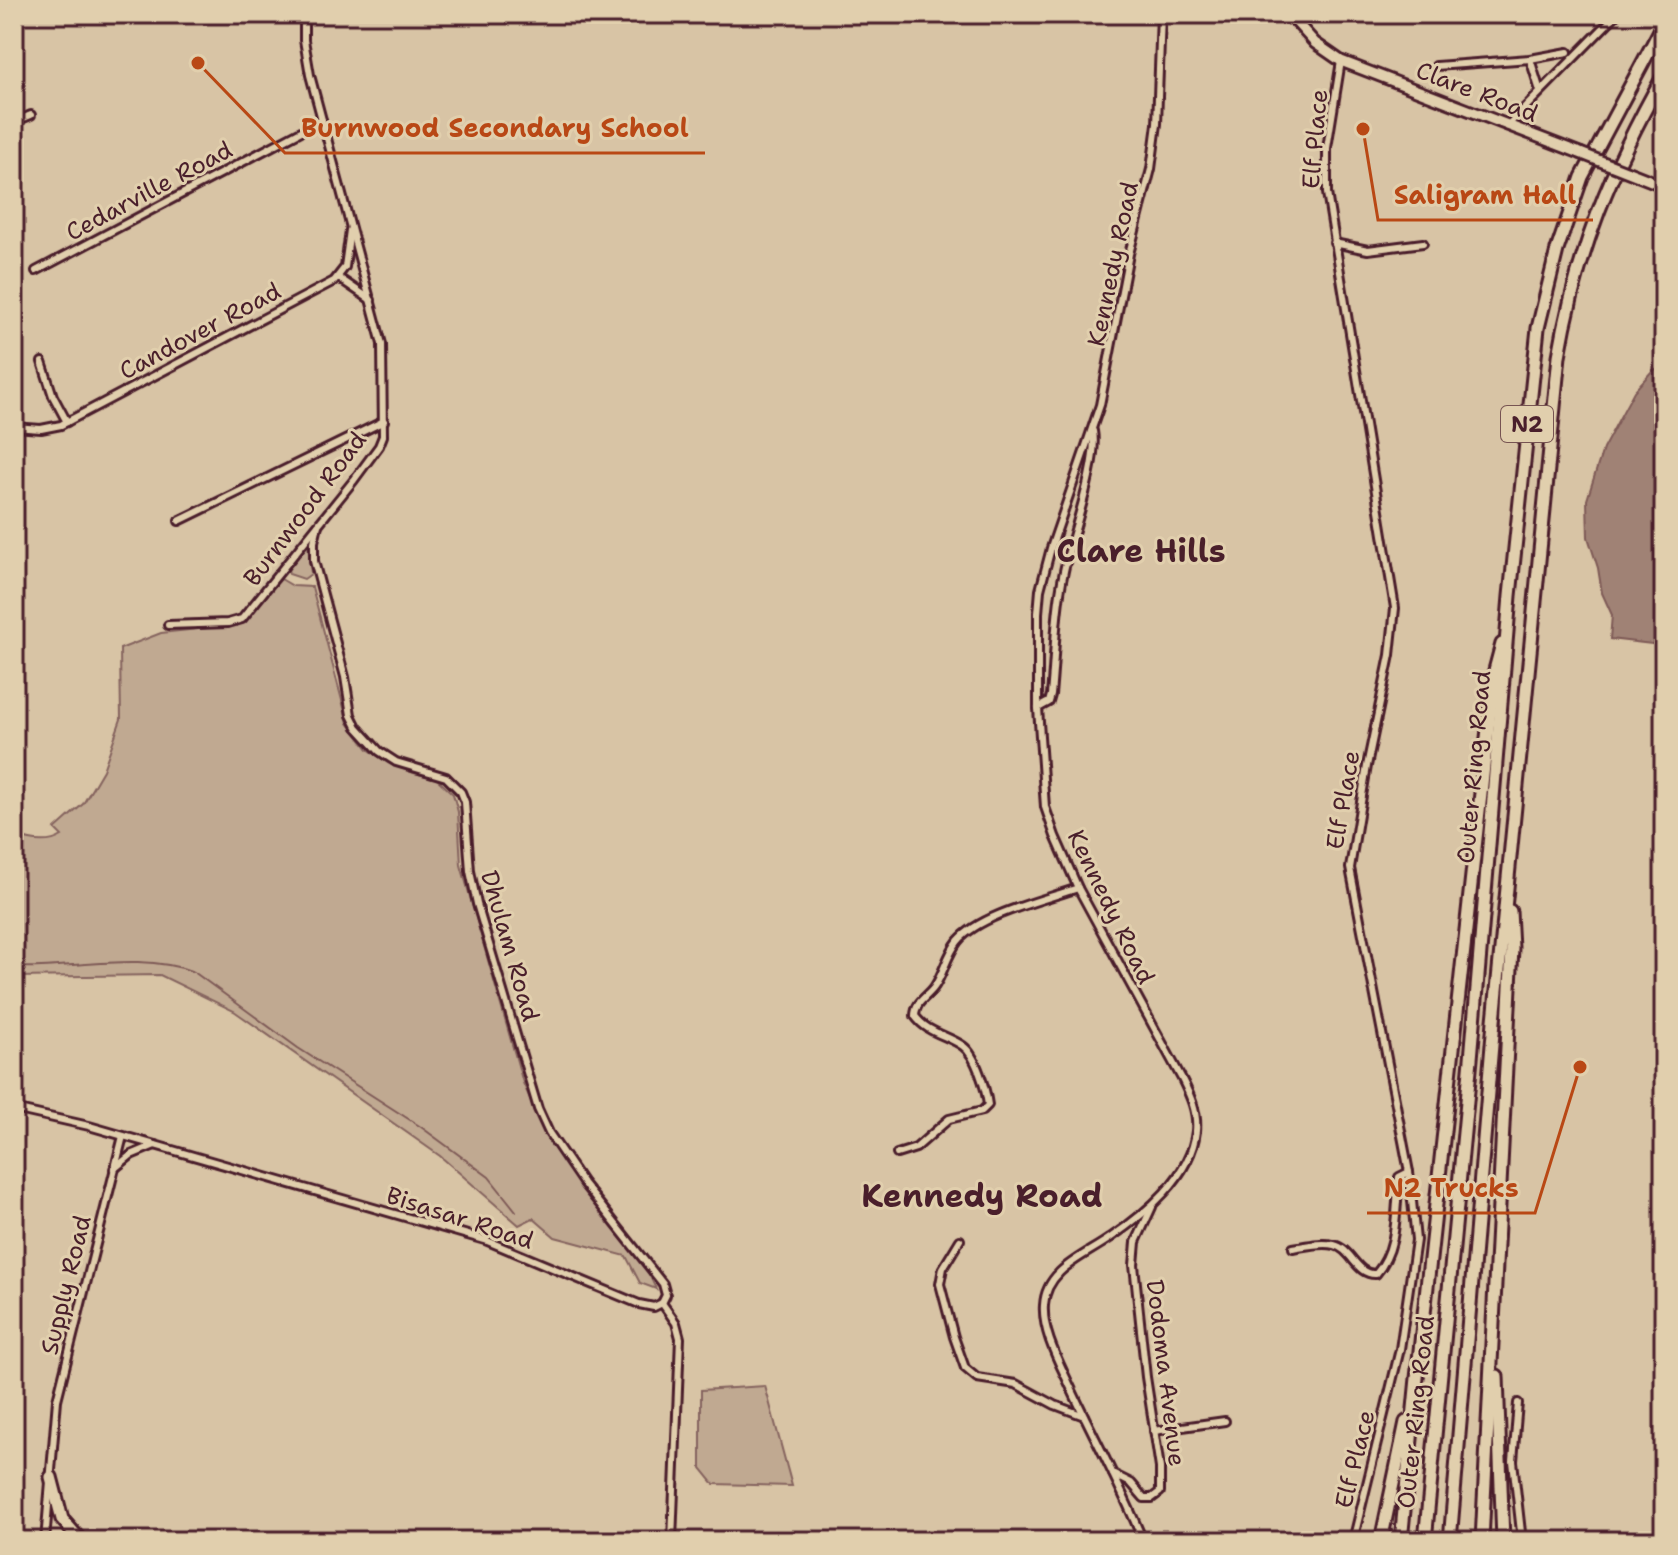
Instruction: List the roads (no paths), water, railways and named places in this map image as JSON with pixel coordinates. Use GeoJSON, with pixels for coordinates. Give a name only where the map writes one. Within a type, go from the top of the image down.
{"type":"FeatureCollection","features":[{"type":"Feature","properties":{"kind":"highway","name":"Outer Ring Road"},"geometry":{"type":"LineString","coordinates":[[1425,1541],[1532,376],[1546,288],[1582,177],[1664,23]]}},
{"type":"Feature","properties":{"kind":"highway","name":"Outer Ring Road"},"geometry":{"type":"LineString","coordinates":[[1450,1541],[1470,1289],[1555,385],[1564,327],[1581,255],[1594,217],[1664,75]]}},
{"type":"Feature","properties":{"kind":"highway"},"geometry":{"type":"LineString","coordinates":[[1401,1541],[1494,674],[1507,634]]}},
{"type":"Feature","properties":{"kind":"highway"},"geometry":{"type":"LineString","coordinates":[[1482,1541],[1512,948],[1507,893]]}},
{"type":"Feature","properties":{"kind":"highway"},"geometry":{"type":"LineString","coordinates":[[1493,1356],[1497,1376],[1503,1541]]}},
{"type":"Feature","properties":{"kind":"highway"},"geometry":{"type":"LineString","coordinates":[[1381,1541],[1417,1378]]}},
{"type":"Feature","properties":{"kind":"highway"},"geometry":{"type":"LineString","coordinates":[[1373,1541],[1399,1454]]}},
{"type":"Feature","properties":{"kind":"highway"},"geometry":{"type":"LineString","coordinates":[[51,1477],[62,1519],[81,1541]]}},
{"type":"Feature","properties":{"kind":"street","name":"Burnwood Road"},"geometry":{"type":"LineString","coordinates":[[168,625],[228,623],[242,619],[379,446],[384,421],[383,353],[306,58],[304,14]]}},
{"type":"Feature","properties":{"kind":"street","name":"Kennedy Road"},"geometry":{"type":"LineString","coordinates":[[1143,1541],[1049,1334],[1045,1295],[1062,1269],[1111,1238],[1154,1204],[1181,1170],[1192,1149],[1196,1132],[1195,1109],[1182,1079],[1078,888],[1045,807],[1038,708],[1038,613],[1040,590],[1051,548],[1106,383],[1129,254],[1151,169],[1157,124],[1161,14]]}},
{"type":"Feature","properties":{"kind":"street","name":"Clare Road"},"geometry":{"type":"LineString","coordinates":[[1289,14],[1315,43],[1341,61],[1664,186]]}},
{"type":"Feature","properties":{"kind":"street"},"geometry":{"type":"LineString","coordinates":[[1507,126],[1616,16]]}},
{"type":"Feature","properties":{"kind":"street","name":"Clare Road"},"geometry":{"type":"LineString","coordinates":[[1436,66],[1530,59],[1568,52]]}},
{"type":"Feature","properties":{"kind":"street","name":"Clare Road"},"geometry":{"type":"LineString","coordinates":[[1530,59],[1540,91]]}},
{"type":"Feature","properties":{"kind":"street","name":"Elf Place"},"geometry":{"type":"LineString","coordinates":[[1341,61],[1326,161],[1327,193],[1395,608],[1390,655],[1350,868],[1409,1172],[1415,1226],[1415,1255],[1400,1349],[1353,1541]]}},
{"type":"Feature","properties":{"kind":"street"},"geometry":{"type":"LineString","coordinates":[[14,122],[31,115]]}},
{"type":"Feature","properties":{"kind":"street","name":"Cedarville Road"},"geometry":{"type":"LineString","coordinates":[[36,271],[322,120]]}},
{"type":"Feature","properties":{"kind":"street"},"geometry":{"type":"LineString","coordinates":[[351,226],[345,267],[339,278],[371,300]]}},
{"type":"Feature","properties":{"kind":"street"},"geometry":{"type":"LineString","coordinates":[[1334,243],[1364,250],[1423,243]]}},
{"type":"Feature","properties":{"kind":"street","name":"Candover Road"},"geometry":{"type":"LineString","coordinates":[[14,427],[48,429],[67,422],[339,278]]}},
{"type":"Feature","properties":{"kind":"street"},"geometry":{"type":"LineString","coordinates":[[42,362],[53,396],[67,422]]}},
{"type":"Feature","properties":{"kind":"street"},"geometry":{"type":"LineString","coordinates":[[179,521],[384,421]]}},
{"type":"Feature","properties":{"kind":"street"},"geometry":{"type":"LineString","coordinates":[[1038,708],[1049,702],[1051,695],[1057,608],[1088,476],[1094,440],[1092,429]]}},
{"type":"Feature","properties":{"kind":"street","name":"Dhulam Road"},"geometry":{"type":"LineString","coordinates":[[318,525],[314,561],[345,677],[351,715],[357,727],[379,751],[396,762],[446,777],[461,792],[477,904],[538,1109],[559,1149],[663,1284],[666,1295],[662,1303]]}},
{"type":"Feature","properties":{"kind":"street"},"geometry":{"type":"LineString","coordinates":[[897,1154],[916,1148],[951,1118],[982,1111],[988,1105],[984,1083],[968,1050],[929,1029],[914,1012],[935,985],[951,951],[965,934],[981,923],[1078,888]]}},
{"type":"Feature","properties":{"kind":"street","name":"Bisasar Road"},"geometry":{"type":"LineString","coordinates":[[14,1109],[123,1136],[485,1240],[639,1304],[654,1307],[662,1303]]}},
{"type":"Feature","properties":{"kind":"street","name":"Supply Road"},"geometry":{"type":"LineString","coordinates":[[45,1541],[57,1400],[123,1136]]}},
{"type":"Feature","properties":{"kind":"street"},"geometry":{"type":"LineString","coordinates":[[114,1169],[136,1152],[155,1145]]}},
{"type":"Feature","properties":{"kind":"street"},"geometry":{"type":"LineString","coordinates":[[1293,1248],[1334,1245],[1344,1250],[1365,1273],[1376,1274],[1394,1238],[1399,1177],[1409,1172]]}},
{"type":"Feature","properties":{"kind":"street","name":"Dodoma Avenue"},"geometry":{"type":"LineString","coordinates":[[1113,1474],[1131,1483],[1144,1498],[1158,1495],[1161,1480],[1134,1265],[1136,1242],[1154,1204]]}},
{"type":"Feature","properties":{"kind":"street"},"geometry":{"type":"LineString","coordinates":[[960,1240],[941,1272],[940,1284],[965,1368],[977,1378],[1016,1384],[1084,1416]]}},
{"type":"Feature","properties":{"kind":"street"},"geometry":{"type":"LineString","coordinates":[[662,1303],[676,1323],[680,1338],[670,1539]]}},
{"type":"Feature","properties":{"kind":"street"},"geometry":{"type":"LineString","coordinates":[[1518,1403],[1513,1461],[1522,1541]]}},
{"type":"Feature","properties":{"kind":"street"},"geometry":{"type":"LineString","coordinates":[[1154,1431],[1225,1421]]}},
{"type":"Feature","properties":{"kind":"waterway"},"geometry":{"type":"LineString","coordinates":[[14,967],[129,962],[173,966],[194,972],[298,1048],[421,1127],[489,1177],[516,1211]]}},
{"type":"Feature","properties":{"kind":"place","name":"Burnwood Secondary School"},"geometry":{"type":"Point","coordinates":[198,63]}},
{"type":"Feature","properties":{"kind":"place","name":"Saligram Hall"},"geometry":{"type":"Point","coordinates":[1363,129]}},
{"type":"Feature","properties":{"kind":"place","name":"N2 Trucks"},"geometry":{"type":"Point","coordinates":[1580,1067]}},
{"type":"Feature","properties":{"kind":"district","name":"Clare Hills"},"geometry":{"type":"Point","coordinates":[1141,550]}},
{"type":"Feature","properties":{"kind":"district","name":"Kennedy Road"},"geometry":{"type":"Point","coordinates":[982,1195]}}]}
